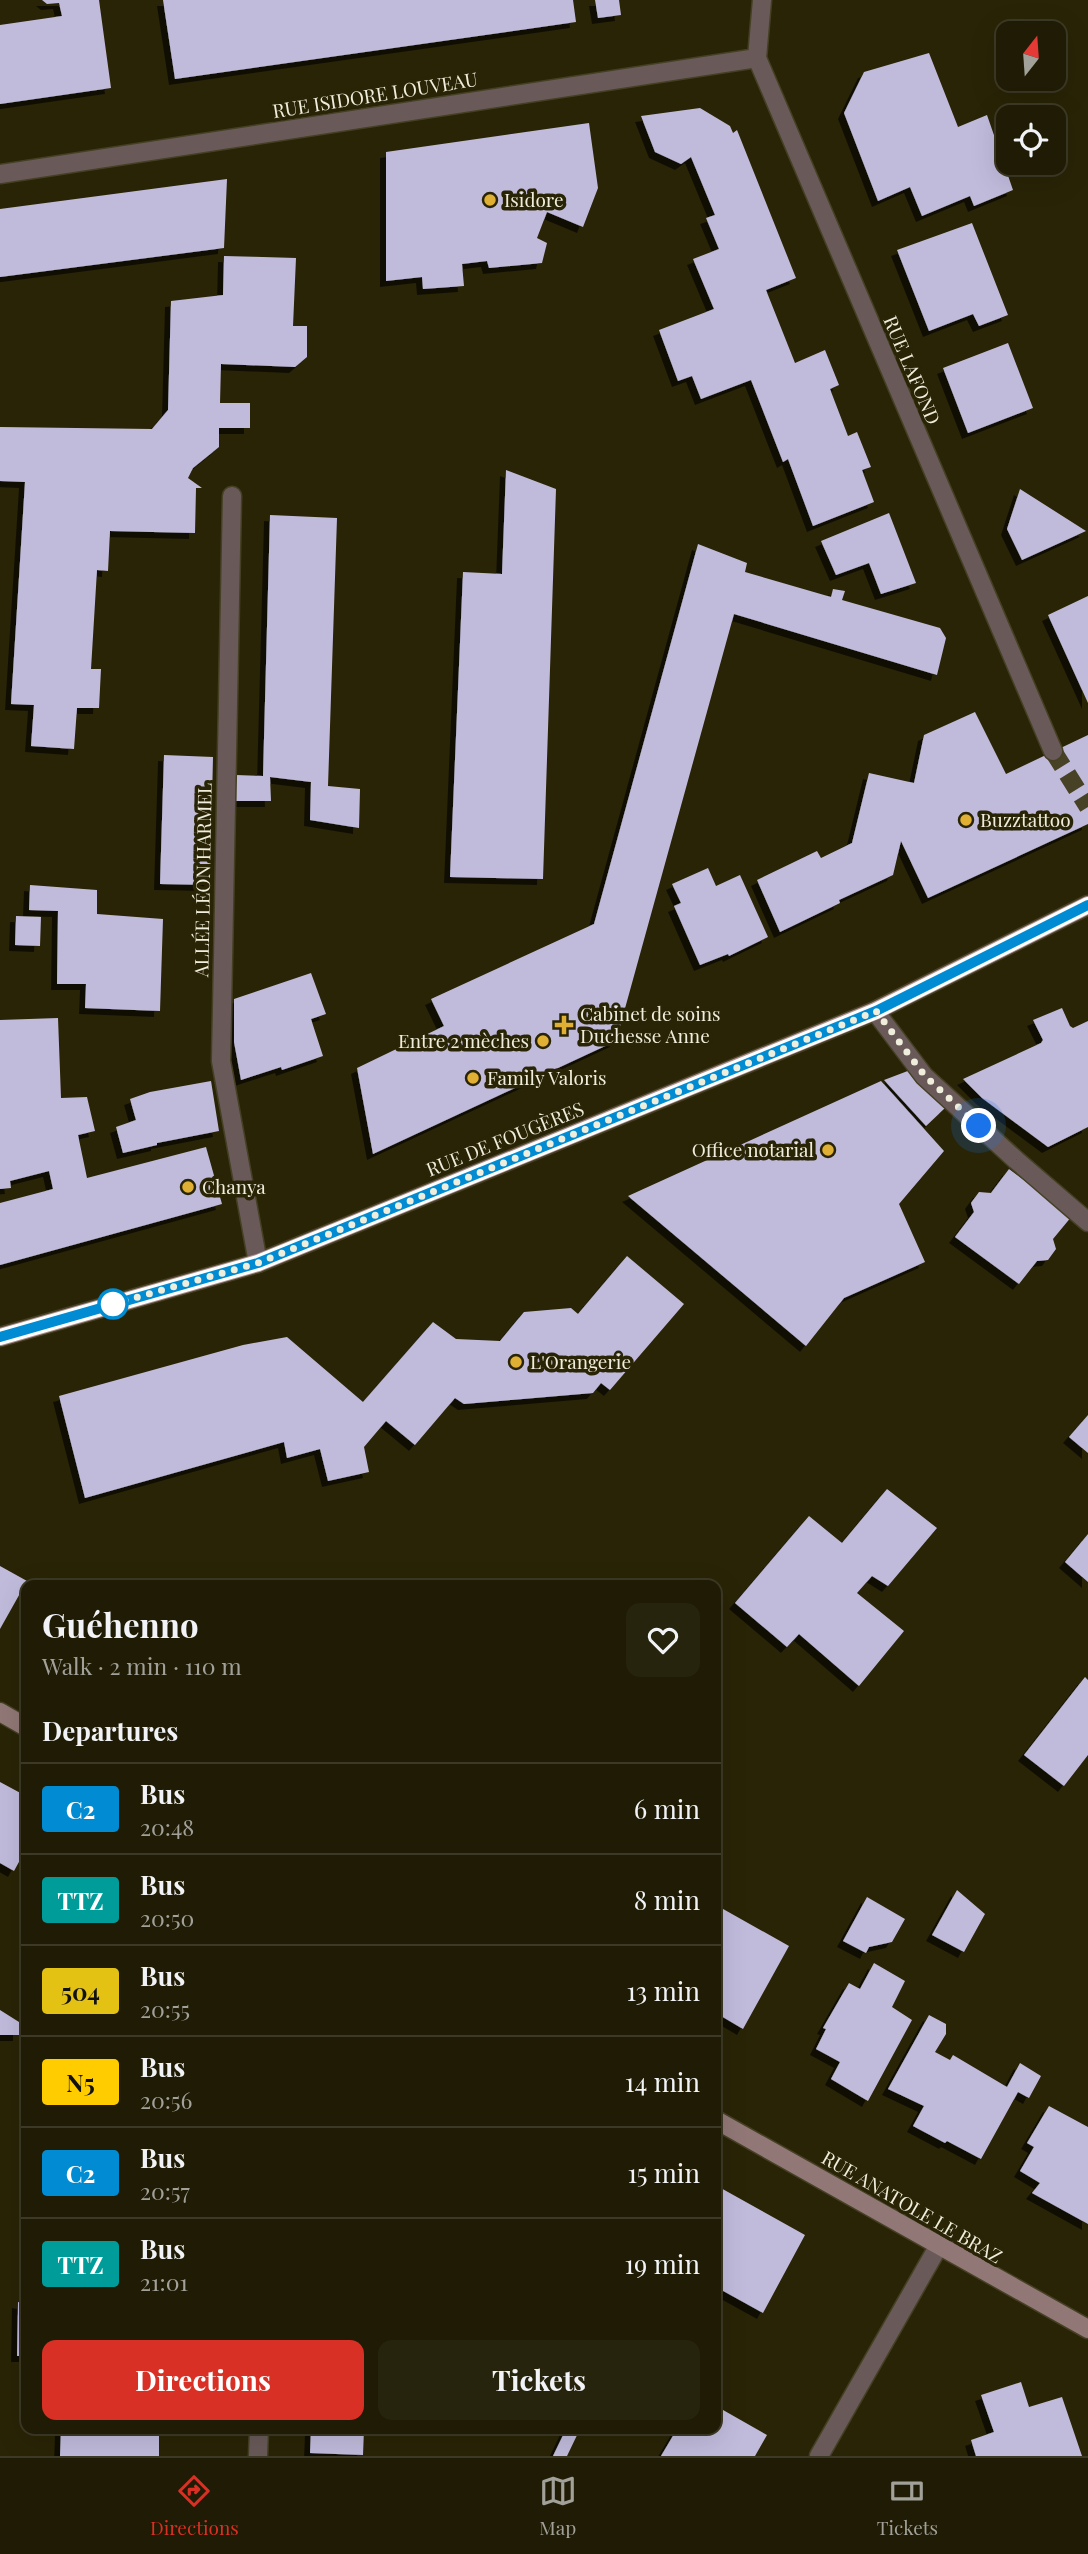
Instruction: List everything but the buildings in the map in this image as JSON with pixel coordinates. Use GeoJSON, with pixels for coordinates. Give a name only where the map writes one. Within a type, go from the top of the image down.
{"type":"FeatureCollection","features":[{"type":"Feature","properties":{"kind":"main road","name":"RUE DE FOUGÈRES"},"geometry":{"type":"LineString","coordinates":[[0,1337],[258,1263],[876,1011],[1088,905]]}},
{"type":"Feature","properties":{"kind":"street","name":"RUE LAFOND"},"geometry":{"type":"LineString","coordinates":[[762,0],[757,58],[1053,751]]}},
{"type":"Feature","properties":{"kind":"street","name":"RUE ISIDORE LOUVEAU"},"geometry":{"type":"LineString","coordinates":[[0,174],[757,58]]}},
{"type":"Feature","properties":{"kind":"street","name":"ALLÉE LÉON HARMEL"},"geometry":{"type":"LineString","coordinates":[[233,496],[220,1061],[258,1263]]}},
{"type":"Feature","properties":{"kind":"street"},"geometry":{"type":"LineString","coordinates":[[876,1011],[925,1076],[1088,1222]]}},
{"type":"Feature","properties":{"kind":"street"},"geometry":{"type":"LineString","coordinates":[[0,1712],[21,1724]]}},
{"type":"Feature","properties":{"kind":"street","name":"RUE ANATOLE LE BRAZ"},"geometry":{"type":"LineString","coordinates":[[721,2123],[1088,2329]]}},
{"type":"Feature","properties":{"kind":"street"},"geometry":{"type":"LineString","coordinates":[[819,2456],[938,2247]]}},
{"type":"Feature","properties":{"kind":"street"},"geometry":{"type":"LineString","coordinates":[[258,2456],[259,2434]]}},
{"type":"Feature","properties":{"kind":"tunnel"},"geometry":{"type":"LineString","coordinates":[[1053,751],[1088,807]]}},
{"type":"Feature","properties":{"kind":"bus line","name":"C2"},"geometry":{"type":"LineString","coordinates":[[0,1337],[258,1263],[876,1011],[1088,905]]}},
{"type":"Feature","properties":{"kind":"place","name":"Isidore"},"geometry":{"type":"Point","coordinates":[490,200]}},
{"type":"Feature","properties":{"kind":"place","name":"Buzztattoo"},"geometry":{"type":"Point","coordinates":[966,820]}},
{"type":"Feature","properties":{"kind":"place","name":"Cabinet de soins Duchesse Anne"},"geometry":{"type":"Point","coordinates":[564,1025]}},
{"type":"Feature","properties":{"kind":"place","name":"Entre 2 mèches"},"geometry":{"type":"Point","coordinates":[543,1041]}},
{"type":"Feature","properties":{"kind":"place","name":"Family Valoris"},"geometry":{"type":"Point","coordinates":[473,1078]}},
{"type":"Feature","properties":{"kind":"place","name":"Office notarial"},"geometry":{"type":"Point","coordinates":[828,1150]}},
{"type":"Feature","properties":{"kind":"place","name":"Chanya"},"geometry":{"type":"Point","coordinates":[188,1187]}},
{"type":"Feature","properties":{"kind":"place","name":"L'Orangerie"},"geometry":{"type":"Point","coordinates":[516,1362]}},
{"type":"Feature","properties":{"kind":"route"},"geometry":{"type":"LineString","coordinates":[[113,1304],[258,1263],[876,1011],[912,1062],[979,1126]]}}]}
